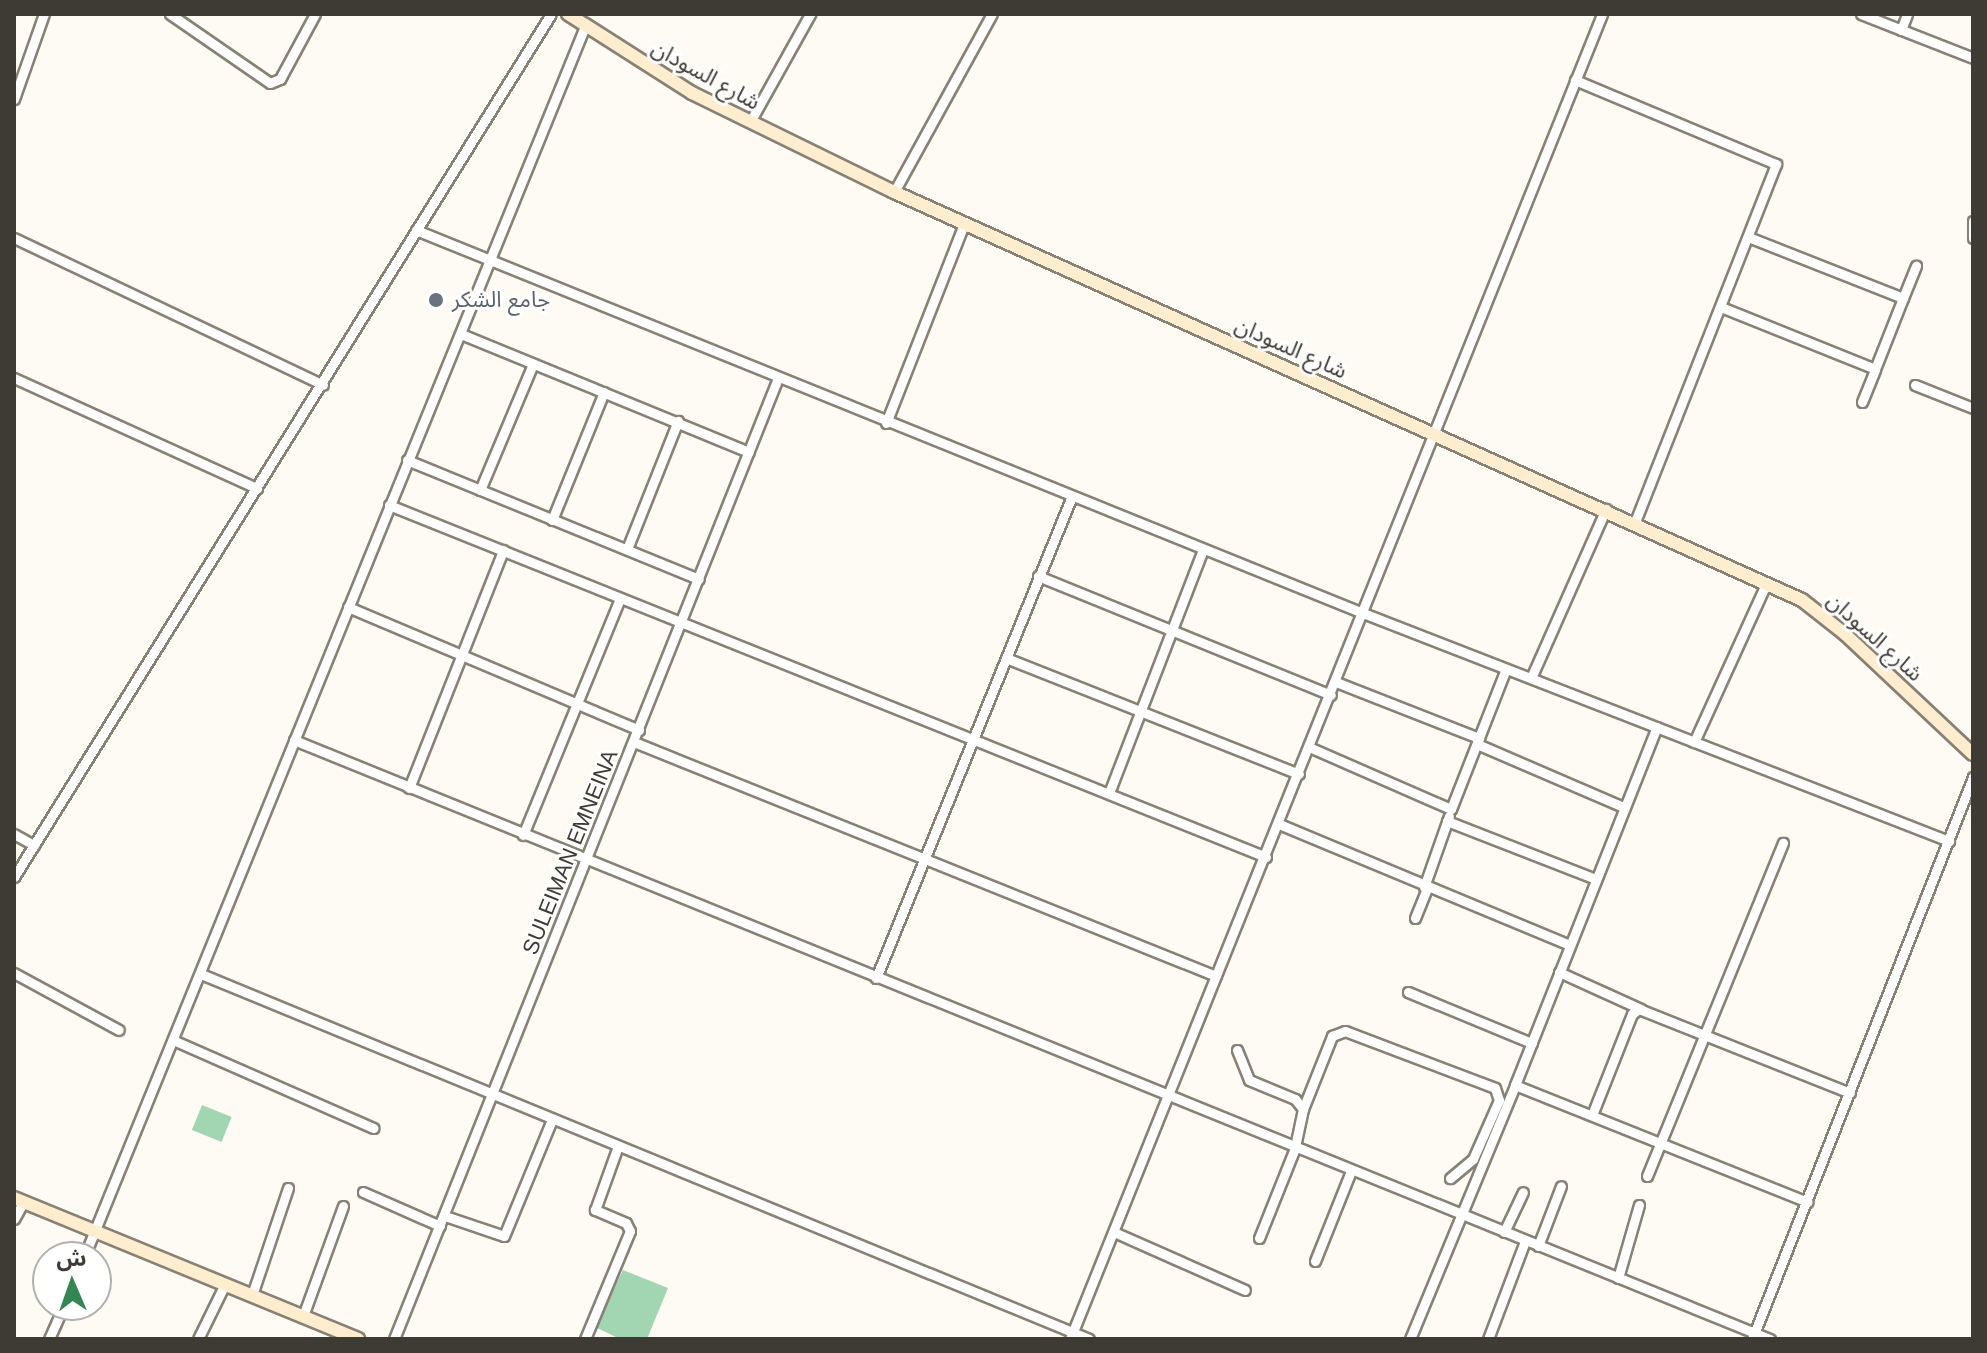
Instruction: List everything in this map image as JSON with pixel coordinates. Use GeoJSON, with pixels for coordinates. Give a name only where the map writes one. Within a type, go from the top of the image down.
{"type":"FeatureCollection","features":[{"type":"Feature","properties":{"kind":"main road","name":"شارع السودان"},"geometry":{"type":"LineString","coordinates":[[568,14],[659,74],[894,192],[1635,522],[1766,584],[1833,624],[1973,754]]}},
{"type":"Feature","properties":{"kind":"main road"},"geometry":{"type":"LineString","coordinates":[[18,1200],[358,1339]]}},
{"type":"Feature","properties":{"kind":"street"},"geometry":{"type":"LineString","coordinates":[[14,99],[43,14]]}},
{"type":"Feature","properties":{"kind":"street"},"geometry":{"type":"LineString","coordinates":[[170,14],[270,83],[280,79],[315,14]]}},
{"type":"Feature","properties":{"kind":"street"},"geometry":{"type":"LineString","coordinates":[[14,877],[323,385],[551,14]]}},
{"type":"Feature","properties":{"kind":"street"},"geometry":{"type":"LineString","coordinates":[[750,122],[810,14]]}},
{"type":"Feature","properties":{"kind":"street"},"geometry":{"type":"LineString","coordinates":[[894,192],[992,14]]}},
{"type":"Feature","properties":{"kind":"street"},"geometry":{"type":"LineString","coordinates":[[1071,1336],[1437,434],[1602,14]]}},
{"type":"Feature","properties":{"kind":"street"},"geometry":{"type":"LineString","coordinates":[[1861,14],[1973,58]]}},
{"type":"Feature","properties":{"kind":"street"},"geometry":{"type":"LineString","coordinates":[[1901,30],[1907,14]]}},
{"type":"Feature","properties":{"kind":"street"},"geometry":{"type":"LineString","coordinates":[[91,1241],[585,26]]}},
{"type":"Feature","properties":{"kind":"street"},"geometry":{"type":"LineString","coordinates":[[1575,80],[1775,162],[1635,522]]}},
{"type":"Feature","properties":{"kind":"street"},"geometry":{"type":"LineString","coordinates":[[1973,221],[1973,238]]}},
{"type":"Feature","properties":{"kind":"street"},"geometry":{"type":"LineString","coordinates":[[886,423],[964,224]]}},
{"type":"Feature","properties":{"kind":"street"},"geometry":{"type":"LineString","coordinates":[[416,230],[487,262],[886,423],[1949,841]]}},
{"type":"Feature","properties":{"kind":"street"},"geometry":{"type":"LineString","coordinates":[[1748,237],[1903,298]]}},
{"type":"Feature","properties":{"kind":"street"},"geometry":{"type":"LineString","coordinates":[[14,238],[323,385]]}},
{"type":"Feature","properties":{"kind":"street"},"geometry":{"type":"LineString","coordinates":[[1862,402],[1916,266]]}},
{"type":"Feature","properties":{"kind":"street"},"geometry":{"type":"LineString","coordinates":[[1721,307],[1875,369]]}},
{"type":"Feature","properties":{"kind":"street"},"geometry":{"type":"LineString","coordinates":[[461,334],[749,452]]}},
{"type":"Feature","properties":{"kind":"street"},"geometry":{"type":"LineString","coordinates":[[480,490],[533,364]]}},
{"type":"Feature","properties":{"kind":"street"},"geometry":{"type":"LineString","coordinates":[[14,378],[257,488]]}},
{"type":"Feature","properties":{"kind":"street","name":"SULEIMAN EMNEINA"},"geometry":{"type":"LineString","coordinates":[[394,1339],[778,378]]}},
{"type":"Feature","properties":{"kind":"street"},"geometry":{"type":"LineString","coordinates":[[1915,385],[1973,408]]}},
{"type":"Feature","properties":{"kind":"street"},"geometry":{"type":"LineString","coordinates":[[552,520],[604,392]]}},
{"type":"Feature","properties":{"kind":"street"},"geometry":{"type":"LineString","coordinates":[[627,549],[678,421]]}},
{"type":"Feature","properties":{"kind":"street"},"geometry":{"type":"LineString","coordinates":[[407,460],[699,579]]}},
{"type":"Feature","properties":{"kind":"street"},"geometry":{"type":"LineString","coordinates":[[876,978],[1072,496]]}},
{"type":"Feature","properties":{"kind":"street"},"geometry":{"type":"LineString","coordinates":[[389,505],[1266,857]]}},
{"type":"Feature","properties":{"kind":"street"},"geometry":{"type":"LineString","coordinates":[[1531,678],[1606,509]]}},
{"type":"Feature","properties":{"kind":"street"},"geometry":{"type":"LineString","coordinates":[[1109,793],[1203,549]]}},
{"type":"Feature","properties":{"kind":"street"},"geometry":{"type":"LineString","coordinates":[[409,788],[503,550]]}},
{"type":"Feature","properties":{"kind":"street"},"geometry":{"type":"LineString","coordinates":[[1038,576],[1331,695]]}},
{"type":"Feature","properties":{"kind":"street"},"geometry":{"type":"LineString","coordinates":[[1694,742],[1766,584]]}},
{"type":"Feature","properties":{"kind":"street"},"geometry":{"type":"LineString","coordinates":[[523,835],[620,599]]}},
{"type":"Feature","properties":{"kind":"street"},"geometry":{"type":"LineString","coordinates":[[348,607],[459,658],[639,730]]}},
{"type":"Feature","properties":{"kind":"street"},"geometry":{"type":"LineString","coordinates":[[1006,658],[1138,713],[1299,774]]}},
{"type":"Feature","properties":{"kind":"street"},"geometry":{"type":"LineString","coordinates":[[1415,918],[1451,809],[1506,669]]}},
{"type":"Feature","properties":{"kind":"street"},"geometry":{"type":"LineString","coordinates":[[1336,682],[1478,741],[1623,807]]}},
{"type":"Feature","properties":{"kind":"street"},"geometry":{"type":"LineString","coordinates":[[1410,1339],[1657,727]]}},
{"type":"Feature","properties":{"kind":"street"},"geometry":{"type":"LineString","coordinates":[[294,740],[1754,1336],[1770,1339]]}},
{"type":"Feature","properties":{"kind":"street"},"geometry":{"type":"LineString","coordinates":[[634,742],[924,856],[1216,976]]}},
{"type":"Feature","properties":{"kind":"street"},"geometry":{"type":"LineString","coordinates":[[1309,747],[1451,809]]}},
{"type":"Feature","properties":{"kind":"street"},"geometry":{"type":"LineString","coordinates":[[1754,1336],[1973,777]]}},
{"type":"Feature","properties":{"kind":"street"},"geometry":{"type":"LineString","coordinates":[[1447,821],[1596,879]]}},
{"type":"Feature","properties":{"kind":"street"},"geometry":{"type":"LineString","coordinates":[[1279,824],[1426,888],[1569,945]]}},
{"type":"Feature","properties":{"kind":"street"},"geometry":{"type":"LineString","coordinates":[[14,834],[34,845]]}},
{"type":"Feature","properties":{"kind":"street"},"geometry":{"type":"LineString","coordinates":[[1647,1176],[1783,843]]}},
{"type":"Feature","properties":{"kind":"street"},"geometry":{"type":"LineString","coordinates":[[1559,972],[1641,1009],[1850,1093]]}},
{"type":"Feature","properties":{"kind":"street"},"geometry":{"type":"LineString","coordinates":[[14,973],[119,1030]]}},
{"type":"Feature","properties":{"kind":"street"},"geometry":{"type":"LineString","coordinates":[[201,974],[489,1097],[1071,1336],[1089,1339]]}},
{"type":"Feature","properties":{"kind":"street"},"geometry":{"type":"LineString","coordinates":[[1408,992],[1532,1043]]}},
{"type":"Feature","properties":{"kind":"street"},"geometry":{"type":"LineString","coordinates":[[1592,1115],[1632,1014],[1641,1009]]}},
{"type":"Feature","properties":{"kind":"street"},"geometry":{"type":"LineString","coordinates":[[1259,1238],[1295,1148],[1303,1109],[1332,1036],[1345,1031],[1495,1088],[1499,1100],[1473,1159],[1450,1178]]}},
{"type":"Feature","properties":{"kind":"street"},"geometry":{"type":"LineString","coordinates":[[173,1040],[373,1128]]}},
{"type":"Feature","properties":{"kind":"street"},"geometry":{"type":"LineString","coordinates":[[1237,1050],[1249,1080],[1295,1099],[1303,1109]]}},
{"type":"Feature","properties":{"kind":"street"},"geometry":{"type":"LineString","coordinates":[[1515,1085],[1807,1202]]}},
{"type":"Feature","properties":{"kind":"street"},"geometry":{"type":"LineString","coordinates":[[363,1192],[443,1221],[504,1236],[551,1122]]}},
{"type":"Feature","properties":{"kind":"street"},"geometry":{"type":"LineString","coordinates":[[585,1339],[630,1231],[626,1223],[595,1210],[617,1149]]}},
{"type":"Feature","properties":{"kind":"street"},"geometry":{"type":"LineString","coordinates":[[1315,1261],[1351,1171]]}},
{"type":"Feature","properties":{"kind":"street"},"geometry":{"type":"LineString","coordinates":[[1538,1246],[1561,1186]]}},
{"type":"Feature","properties":{"kind":"street"},"geometry":{"type":"LineString","coordinates":[[252,1295],[288,1188]]}},
{"type":"Feature","properties":{"kind":"street"},"geometry":{"type":"LineString","coordinates":[[1504,1232],[1523,1192]]}},
{"type":"Feature","properties":{"kind":"street"},"geometry":{"type":"LineString","coordinates":[[14,1219],[18,1200]]}},
{"type":"Feature","properties":{"kind":"street"},"geometry":{"type":"LineString","coordinates":[[1618,1278],[1639,1205]]}},
{"type":"Feature","properties":{"kind":"street"},"geometry":{"type":"LineString","coordinates":[[303,1316],[343,1206]]}},
{"type":"Feature","properties":{"kind":"street"},"geometry":{"type":"LineString","coordinates":[[1114,1232],[1245,1290]]}},
{"type":"Feature","properties":{"kind":"street"},"geometry":{"type":"LineString","coordinates":[[1488,1339],[1525,1241]]}},
{"type":"Feature","properties":{"kind":"street"},"geometry":{"type":"LineString","coordinates":[[198,1339],[225,1284]]}},
{"type":"Feature","properties":{"kind":"green space"},"geometry":{"type":"Polygon","coordinates":[[[202,1105],[232,1117],[222,1142],[192,1130],[202,1105]]]}},
{"type":"Feature","properties":{"kind":"green space"},"geometry":{"type":"Polygon","coordinates":[[[623,1270],[668,1288],[647,1339],[620,1339],[595,1327],[623,1270]]]}},
{"type":"Feature","properties":{"kind":"place","name":"جامع الشكر"},"geometry":{"type":"Point","coordinates":[436,300]}}]}
